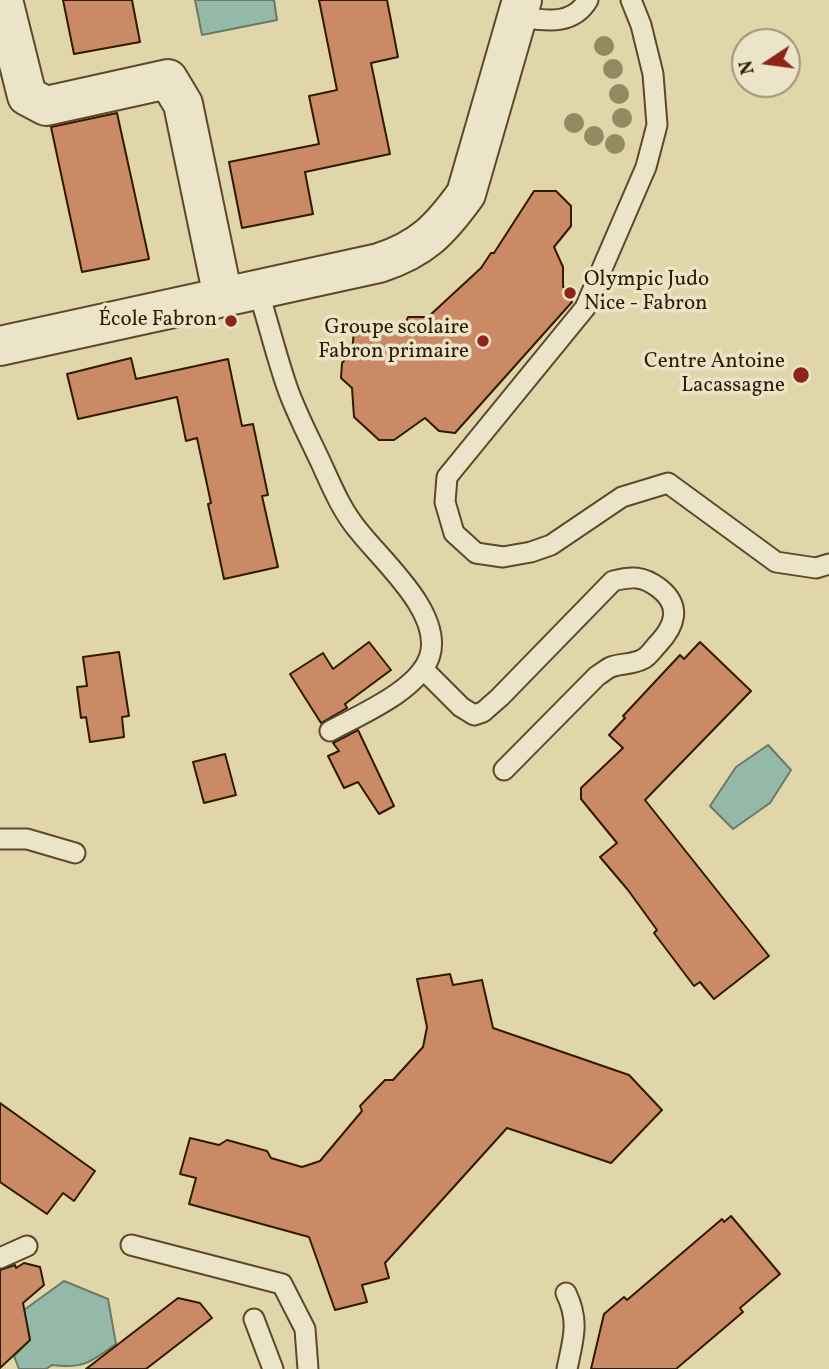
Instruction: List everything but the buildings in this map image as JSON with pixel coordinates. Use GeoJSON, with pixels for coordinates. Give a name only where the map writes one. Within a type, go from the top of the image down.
{"type":"FeatureCollection","features":[{"type":"Feature","properties":{"kind":"street"},"geometry":{"type":"LineString","coordinates":[[3,0],[27,96],[46,106],[168,79],[183,104],[240,293]]}},
{"type":"Feature","properties":{"kind":"street"},"geometry":{"type":"LineString","coordinates":[[0,346],[379,263],[405,255],[429,238],[448,219],[466,194],[520,9]]}},
{"type":"Feature","properties":{"kind":"lane"},"geometry":{"type":"LineString","coordinates":[[520,9],[551,20],[566,19],[582,10],[588,0]]}},
{"type":"Feature","properties":{"kind":"lane"},"geometry":{"type":"LineString","coordinates":[[631,0],[641,25],[653,74],[657,125],[646,167],[585,308],[447,477],[445,502],[454,533],[476,554],[503,557],[531,552],[551,545],[622,497],[668,483],[776,562],[816,568],[829,564]]}},
{"type":"Feature","properties":{"kind":"lane"},"geometry":{"type":"LineString","coordinates":[[240,293],[340,504],[357,530],[409,590],[425,618],[432,639],[430,656],[417,677],[383,703],[330,731]]}},
{"type":"Feature","properties":{"kind":"lane"},"geometry":{"type":"LineString","coordinates":[[423,669],[461,707],[474,715],[483,712],[500,697],[613,582],[629,577],[645,578],[662,590],[672,603],[675,620],[668,633],[645,658],[631,664],[611,667],[597,676],[504,770]]}},
{"type":"Feature","properties":{"kind":"lane"},"geometry":{"type":"LineString","coordinates":[[0,839],[27,839],[75,853]]}},
{"type":"Feature","properties":{"kind":"lane"},"geometry":{"type":"LineString","coordinates":[[131,1245],[282,1284],[305,1329],[308,1369]]}},
{"type":"Feature","properties":{"kind":"lane"},"geometry":{"type":"LineString","coordinates":[[0,1258],[27,1246]]}},
{"type":"Feature","properties":{"kind":"lane"},"geometry":{"type":"LineString","coordinates":[[566,1293],[575,1311],[567,1369]]}},
{"type":"Feature","properties":{"kind":"lane"},"geometry":{"type":"LineString","coordinates":[[254,1320],[273,1369]]}},
{"type":"Feature","properties":{"kind":"shaded area"},"geometry":{"type":"Polygon","coordinates":[[[195,0],[274,0],[277,20],[202,35],[195,0]]]}},
{"type":"Feature","properties":{"kind":"shaded area"},"geometry":{"type":"Polygon","coordinates":[[[768,745],[791,770],[770,803],[733,829],[710,806],[736,767],[768,745]]]}},
{"type":"Feature","properties":{"kind":"shaded area"},"geometry":{"type":"Polygon","coordinates":[[[64,1281],[108,1299],[116,1344],[93,1360],[80,1365],[19,1369],[14,1356],[30,1340],[24,1310],[64,1281]]]}},
{"type":"Feature","properties":{"kind":"place","name":"Olympic Judo Nice - Fabron"},"geometry":{"type":"Point","coordinates":[570,293]}},
{"type":"Feature","properties":{"kind":"place","name":"École Fabron"},"geometry":{"type":"Point","coordinates":[231,321]}},
{"type":"Feature","properties":{"kind":"place","name":"Groupe scolaire Fabron primaire"},"geometry":{"type":"Point","coordinates":[483,341]}},
{"type":"Feature","properties":{"kind":"place","name":"Centre Antoine Lacassagne"},"geometry":{"type":"Point","coordinates":[801,375]}}]}
